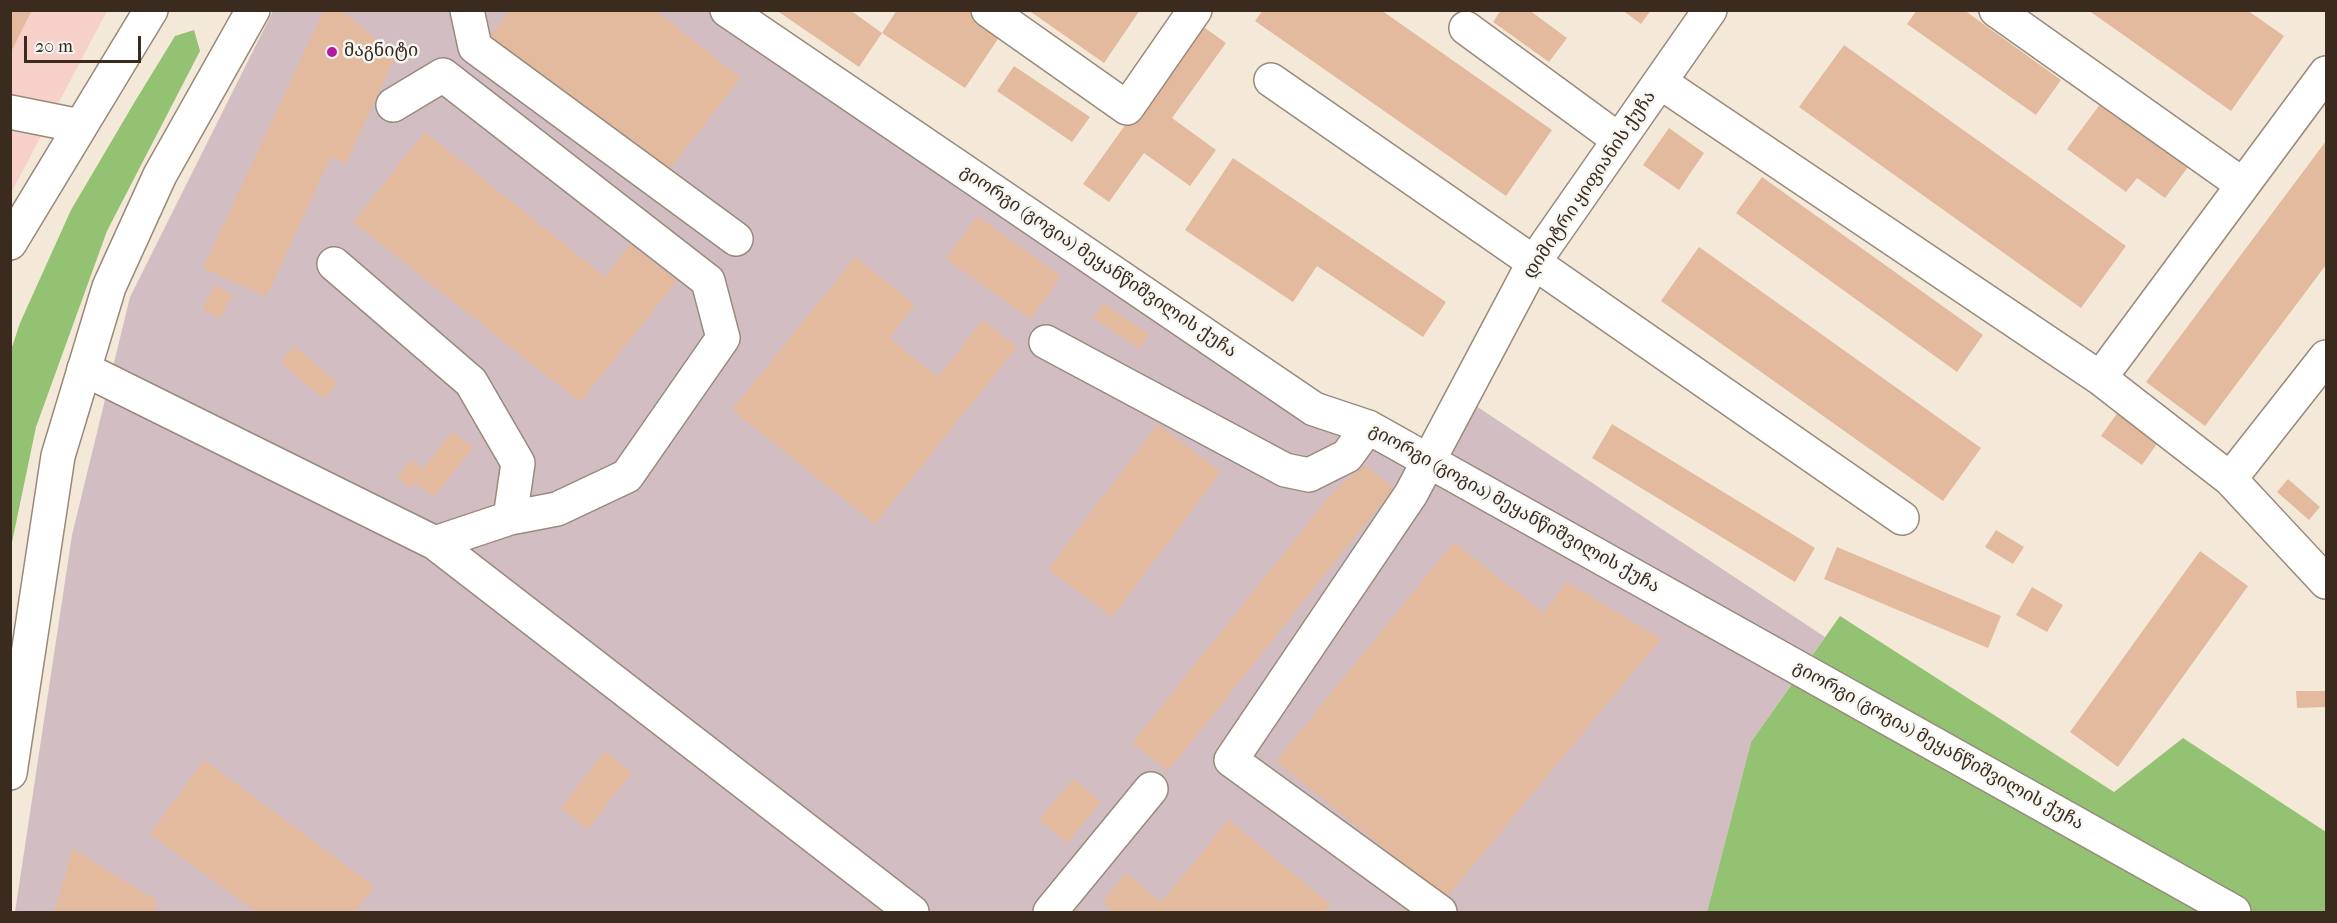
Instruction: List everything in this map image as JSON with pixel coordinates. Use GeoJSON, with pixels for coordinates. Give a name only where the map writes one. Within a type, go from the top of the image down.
{"type":"FeatureCollection","features":[{"type":"Feature","properties":{"kind":"street"},"geometry":{"type":"LineString","coordinates":[[10,243],[151,10]]}},
{"type":"Feature","properties":{"kind":"street"},"geometry":{"type":"LineString","coordinates":[[467,10],[475,47],[736,239]]}},
{"type":"Feature","properties":{"kind":"street","name":"გიორგი (გოგია) მეყანწიშვილის ქუჩა"},"geometry":{"type":"LineString","coordinates":[[727,10],[1314,409],[1368,427],[2234,912]]}},
{"type":"Feature","properties":{"kind":"street"},"geometry":{"type":"LineString","coordinates":[[988,10],[1127,108],[1195,10]]}},
{"type":"Feature","properties":{"kind":"street","name":"დიმიტრი ყიფიანის ქუჩა"},"geometry":{"type":"LineString","coordinates":[[1440,912],[1231,760],[1411,494],[1534,262],[1710,10]]}},
{"type":"Feature","properties":{"kind":"street"},"geometry":{"type":"LineString","coordinates":[[1996,10],[2243,185]]}},
{"type":"Feature","properties":{"kind":"street"},"geometry":{"type":"LineString","coordinates":[[10,774],[58,456],[109,287],[160,175],[252,11]]}},
{"type":"Feature","properties":{"kind":"street"},"geometry":{"type":"LineString","coordinates":[[1467,27],[1619,140]]}},
{"type":"Feature","properties":{"kind":"street"},"geometry":{"type":"LineString","coordinates":[[2100,378],[2326,74]]}},
{"type":"Feature","properties":{"kind":"street"},"geometry":{"type":"LineString","coordinates":[[393,105],[442,75],[708,281],[723,338],[627,476],[556,509],[510,518],[435,543]]}},
{"type":"Feature","properties":{"kind":"street"},"geometry":{"type":"LineString","coordinates":[[1271,80],[1902,518]]}},
{"type":"Feature","properties":{"kind":"street"},"geometry":{"type":"LineString","coordinates":[[1660,82],[2100,378],[2230,479],[2326,582]]}},
{"type":"Feature","properties":{"kind":"street"},"geometry":{"type":"LineString","coordinates":[[10,112],[80,126]]}},
{"type":"Feature","properties":{"kind":"street"},"geometry":{"type":"LineString","coordinates":[[334,264],[471,382],[518,463],[510,518]]}},
{"type":"Feature","properties":{"kind":"street"},"geometry":{"type":"LineString","coordinates":[[1046,342],[1285,470],[1309,475],[1347,456],[1368,427]]}},
{"type":"Feature","properties":{"kind":"street"},"geometry":{"type":"LineString","coordinates":[[2230,479],[2326,357]]}},
{"type":"Feature","properties":{"kind":"street"},"geometry":{"type":"LineString","coordinates":[[84,369],[435,543],[912,912]]}},
{"type":"Feature","properties":{"kind":"street"},"geometry":{"type":"LineString","coordinates":[[1050,912],[1150,789]]}},
{"type":"Feature","properties":{"kind":"shaded area"},"geometry":{"type":"Polygon","coordinates":[[[11,11],[107,11],[11,193],[11,11]]]}},
{"type":"Feature","properties":{"kind":"shaded area"},"geometry":{"type":"Polygon","coordinates":[[[273,11],[708,11],[1324,429],[1436,448],[1467,400],[1825,637],[1751,742],[1707,912],[15,912],[72,535],[130,297],[273,11]]]}},
{"type":"Feature","properties":{"kind":"green space"},"geometry":{"type":"Polygon","coordinates":[[[194,30],[200,51],[107,231],[36,427],[11,547],[10,353],[20,323],[71,210],[134,103],[175,36],[194,30]]]}},
{"type":"Feature","properties":{"kind":"green space"},"geometry":{"type":"Polygon","coordinates":[[[1840,616],[2114,792],[2183,738],[2326,832],[2326,912],[1707,912],[1751,742],[1840,616]]]}},
{"type":"Feature","properties":{"kind":"building"},"geometry":{"type":"Polygon","coordinates":[[[10,10],[32,10],[10,54],[10,10]]]}},
{"type":"Feature","properties":{"kind":"building"},"geometry":{"type":"Polygon","coordinates":[[[324,10],[341,10],[396,55],[346,164],[331,157],[266,297],[203,268],[324,10]]]}},
{"type":"Feature","properties":{"kind":"building"},"geometry":{"type":"Polygon","coordinates":[[[510,10],[655,10],[741,78],[665,175],[489,37],[510,10]]]}},
{"type":"Feature","properties":{"kind":"building"},"geometry":{"type":"Polygon","coordinates":[[[776,10],[850,10],[882,33],[859,67],[776,10]]]}},
{"type":"Feature","properties":{"kind":"building"},"geometry":{"type":"Polygon","coordinates":[[[897,10],[976,10],[1004,30],[965,88],[882,33],[897,10]]]}},
{"type":"Feature","properties":{"kind":"building"},"geometry":{"type":"Polygon","coordinates":[[[1028,10],[1140,10],[1104,63],[1028,10]]]}},
{"type":"Feature","properties":{"kind":"building"},"geometry":{"type":"Polygon","coordinates":[[[1263,10],[1381,10],[1552,130],[1506,196],[1255,21],[1263,10]]]}},
{"type":"Feature","properties":{"kind":"building"},"geometry":{"type":"Polygon","coordinates":[[[1501,10],[1529,10],[1567,38],[1549,62],[1493,22],[1501,10]]]}},
{"type":"Feature","properties":{"kind":"building"},"geometry":{"type":"Polygon","coordinates":[[[1622,10],[1651,10],[1641,24],[1622,10]]]}},
{"type":"Feature","properties":{"kind":"building"},"geometry":{"type":"Polygon","coordinates":[[[1917,10],[1964,10],[2061,80],[2036,115],[1907,24],[1917,10]]]}},
{"type":"Feature","properties":{"kind":"building"},"geometry":{"type":"Polygon","coordinates":[[[2088,10],[2247,10],[2284,36],[2231,111],[2088,10]]]}},
{"type":"Feature","properties":{"kind":"building"},"geometry":{"type":"Polygon","coordinates":[[[1198,23],[1226,43],[1172,118],[1216,150],[1190,186],[1144,153],[1109,202],[1083,184],[1198,23]]]}},
{"type":"Feature","properties":{"kind":"building"},"geometry":{"type":"Polygon","coordinates":[[[1844,45],[2126,246],[2081,308],[1799,107],[1844,45]]]}},
{"type":"Feature","properties":{"kind":"building"},"geometry":{"type":"Polygon","coordinates":[[[1014,66],[1090,117],[1072,142],[997,91],[1014,66]]]}},
{"type":"Feature","properties":{"kind":"building"},"geometry":{"type":"Polygon","coordinates":[[[2101,103],[2188,167],[2165,198],[2137,178],[2126,192],[2067,149],[2101,103]]]}},
{"type":"Feature","properties":{"kind":"building"},"geometry":{"type":"Polygon","coordinates":[[[1669,128],[1704,153],[1679,190],[1643,165],[1669,128]]]}},
{"type":"Feature","properties":{"kind":"building"},"geometry":{"type":"Polygon","coordinates":[[[425,132],[605,277],[630,244],[677,281],[580,402],[353,222],[425,132]]]}},
{"type":"Feature","properties":{"kind":"building"},"geometry":{"type":"Polygon","coordinates":[[[2326,141],[2326,265],[2205,426],[2146,382],[2326,141]]]}},
{"type":"Feature","properties":{"kind":"building"},"geometry":{"type":"Polygon","coordinates":[[[1233,158],[1446,302],[1423,337],[1317,266],[1293,302],[1185,230],[1233,158]]]}},
{"type":"Feature","properties":{"kind":"building"},"geometry":{"type":"Polygon","coordinates":[[[1762,177],[1983,335],[1957,372],[1736,213],[1762,177]]]}},
{"type":"Feature","properties":{"kind":"building"},"geometry":{"type":"Polygon","coordinates":[[[977,216],[1061,276],[1031,319],[946,259],[977,216]]]}},
{"type":"Feature","properties":{"kind":"building"},"geometry":{"type":"Polygon","coordinates":[[[1699,247],[1981,448],[1943,501],[1661,301],[1699,247]]]}},
{"type":"Feature","properties":{"kind":"building"},"geometry":{"type":"Polygon","coordinates":[[[855,257],[915,305],[889,338],[938,377],[983,320],[1017,347],[875,524],[732,410],[855,257]]]}},
{"type":"Feature","properties":{"kind":"building"},"geometry":{"type":"Polygon","coordinates":[[[215,285],[233,295],[220,318],[202,309],[215,285]]]}},
{"type":"Feature","properties":{"kind":"building"},"geometry":{"type":"Polygon","coordinates":[[[1103,303],[1149,334],[1140,349],[1093,318],[1103,303]]]}},
{"type":"Feature","properties":{"kind":"building"},"geometry":{"type":"Polygon","coordinates":[[[294,346],[338,383],[324,399],[281,363],[294,346]]]}},
{"type":"Feature","properties":{"kind":"building"},"geometry":{"type":"Polygon","coordinates":[[[2118,412],[2159,441],[2142,465],[2101,436],[2118,412]]]}},
{"type":"Feature","properties":{"kind":"building"},"geometry":{"type":"Polygon","coordinates":[[[1158,424],[1221,472],[1112,617],[1048,569],[1158,424]]]}},
{"type":"Feature","properties":{"kind":"building"},"geometry":{"type":"Polygon","coordinates":[[[1612,424],[1815,548],[1795,582],[1592,458],[1612,424]]]}},
{"type":"Feature","properties":{"kind":"building"},"geometry":{"type":"Polygon","coordinates":[[[452,432],[473,447],[434,497],[415,483],[411,488],[397,478],[411,460],[423,469],[452,432]]]}},
{"type":"Feature","properties":{"kind":"building"},"geometry":{"type":"Polygon","coordinates":[[[1365,465],[1394,488],[1168,771],[1132,743],[1333,492],[1365,465]]]}},
{"type":"Feature","properties":{"kind":"building"},"geometry":{"type":"Polygon","coordinates":[[[2288,479],[2320,507],[2309,520],[2277,492],[2288,479]]]}},
{"type":"Feature","properties":{"kind":"building"},"geometry":{"type":"Polygon","coordinates":[[[1996,530],[2024,547],[2013,564],[1985,547],[1996,530]]]}},
{"type":"Feature","properties":{"kind":"building"},"geometry":{"type":"Polygon","coordinates":[[[1454,542],[1543,613],[1567,582],[1661,639],[1446,898],[1276,761],[1454,542]]]}},
{"type":"Feature","properties":{"kind":"building"},"geometry":{"type":"Polygon","coordinates":[[[1837,547],[2001,616],[1988,648],[1824,579],[1837,547]]]}},
{"type":"Feature","properties":{"kind":"building"},"geometry":{"type":"Polygon","coordinates":[[[2200,551],[2248,586],[2118,767],[2070,732],[2200,551]]]}},
{"type":"Feature","properties":{"kind":"building"},"geometry":{"type":"Polygon","coordinates":[[[2032,587],[2063,605],[2047,632],[2016,615],[2032,587]]]}},
{"type":"Feature","properties":{"kind":"building"},"geometry":{"type":"Polygon","coordinates":[[[2296,691],[2326,691],[2326,707],[2297,708],[2296,691]]]}},
{"type":"Feature","properties":{"kind":"building"},"geometry":{"type":"Polygon","coordinates":[[[605,751],[632,772],[588,829],[561,808],[605,751]]]}},
{"type":"Feature","properties":{"kind":"building"},"geometry":{"type":"Polygon","coordinates":[[[204,760],[374,886],[355,912],[256,912],[150,834],[204,760]]]}},
{"type":"Feature","properties":{"kind":"building"},"geometry":{"type":"Polygon","coordinates":[[[1073,779],[1101,802],[1067,843],[1039,820],[1073,779]]]}},
{"type":"Feature","properties":{"kind":"building"},"geometry":{"type":"Polygon","coordinates":[[[1229,820],[1331,905],[1325,912],[1114,912],[1102,902],[1126,873],[1161,902],[1229,820]]]}},
{"type":"Feature","properties":{"kind":"building"},"geometry":{"type":"Polygon","coordinates":[[[73,849],[157,901],[154,912],[54,912],[73,849]]]}},
{"type":"Feature","properties":{"kind":"place","name":"მაგნიტი"},"geometry":{"type":"Point","coordinates":[332,52]}}]}
